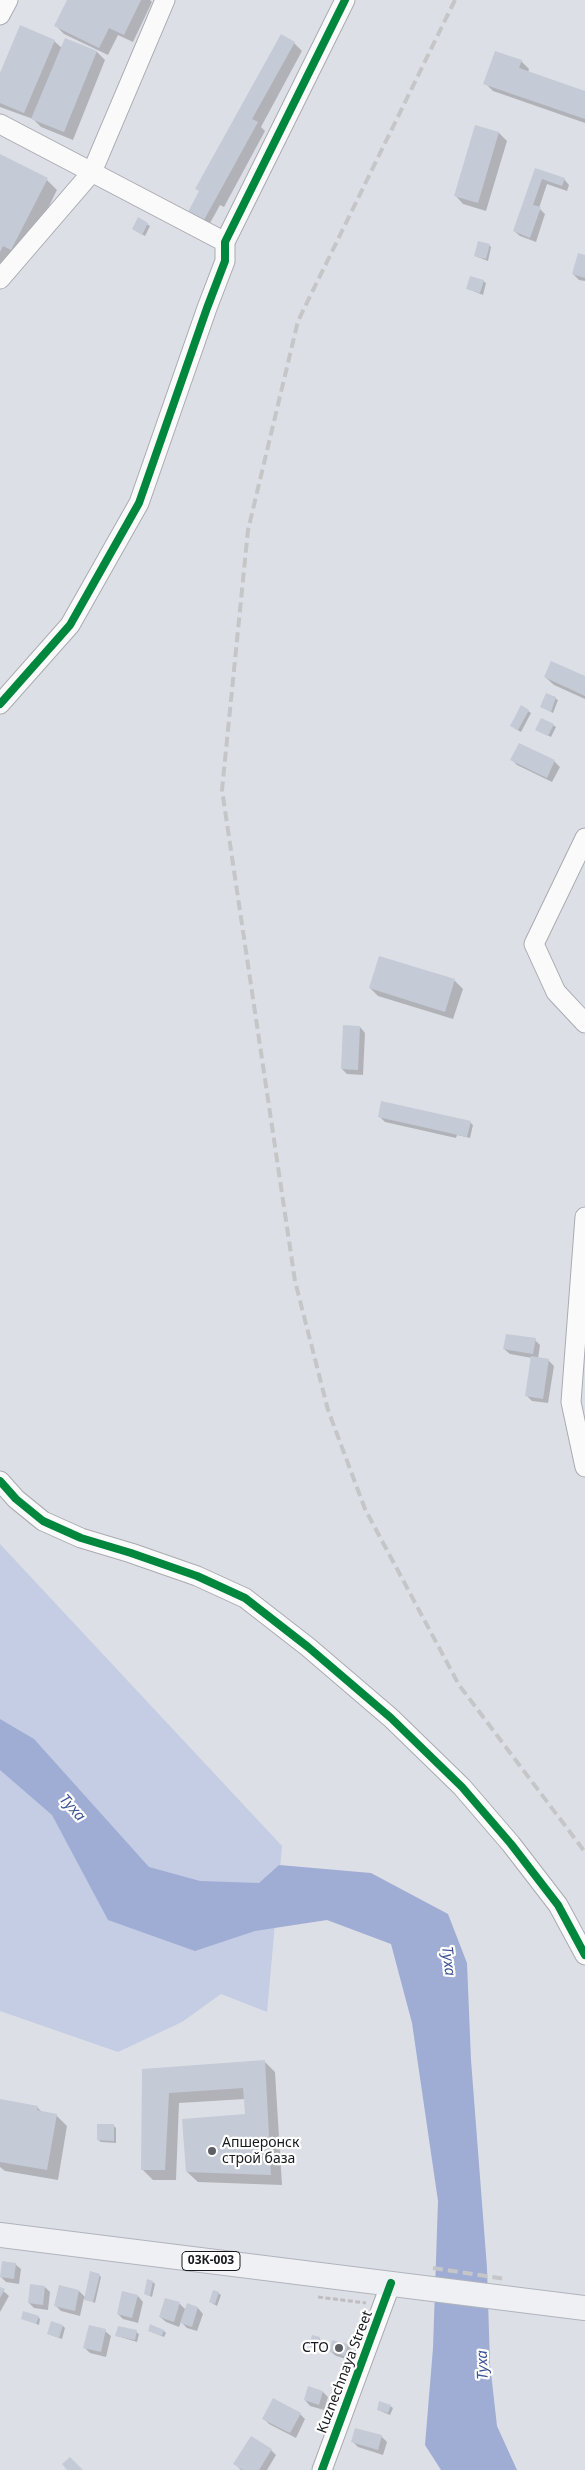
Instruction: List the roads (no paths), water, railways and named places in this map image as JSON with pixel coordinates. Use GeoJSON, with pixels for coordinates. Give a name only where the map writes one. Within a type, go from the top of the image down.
{"type":"FeatureCollection","features":[{"type":"Feature","properties":{"kind":"main road","name":"03К-003"},"geometry":{"type":"LineString","coordinates":[[0,2235],[576,2306]]}},
{"type":"Feature","properties":{"kind":"street"},"geometry":{"type":"LineString","coordinates":[[0,15],[8,0]]}},
{"type":"Feature","properties":{"kind":"street"},"geometry":{"type":"LineString","coordinates":[[0,279],[92,172],[165,0]]}},
{"type":"Feature","properties":{"kind":"street"},"geometry":{"type":"LineString","coordinates":[[0,704],[70,625],[139,503],[225,261],[225,242],[345,0]]}},
{"type":"Feature","properties":{"kind":"street"},"geometry":{"type":"LineString","coordinates":[[0,124],[225,242]]}},
{"type":"Feature","properties":{"kind":"street"},"geometry":{"type":"LineString","coordinates":[[585,838],[534,944],[556,992],[585,1023]]}},
{"type":"Feature","properties":{"kind":"street"},"geometry":{"type":"LineString","coordinates":[[585,1217],[570,1402],[585,1467]]}},
{"type":"Feature","properties":{"kind":"street"},"geometry":{"type":"LineString","coordinates":[[0,1481],[16,1499],[43,1521],[81,1538],[197,1576],[245,1598],[308,1647],[390,1718],[462,1787],[511,1844],[558,1906],[585,1955]]}},
{"type":"Feature","properties":{"kind":"street","name":"Kuznechnaya Street"},"geometry":{"type":"LineString","coordinates":[[322,2470],[392,2283]]}},
{"type":"Feature","properties":{"kind":"water","name":"Туха"},"geometry":{"type":"Polygon","coordinates":[[[0,1719],[34,1739],[149,1867],[200,1881],[259,1883],[279,1865],[371,1873],[448,1914],[467,1963],[471,2060],[487,2268],[490,2364],[497,2426],[517,2470],[441,2470],[425,2445],[433,2348],[438,2201],[412,2023],[391,1944],[327,1920],[255,1931],[195,1951],[108,1920],[52,1815],[0,1770],[0,1719]]]}},
{"type":"Feature","properties":{"kind":"railway"},"geometry":{"type":"LineString","coordinates":[[455,0],[298,321],[248,530],[222,790],[295,1281],[328,1410],[365,1509],[459,1685],[585,1852]]}},
{"type":"Feature","properties":{"kind":"railway"},"geometry":{"type":"LineString","coordinates":[[433,2268],[505,2279]]}},
{"type":"Feature","properties":{"kind":"place","name":"Апшеронск строй база"},"geometry":{"type":"Point","coordinates":[212,2151]}},
{"type":"Feature","properties":{"kind":"place","name":"СТО"},"geometry":{"type":"Point","coordinates":[339,2348]}}]}
